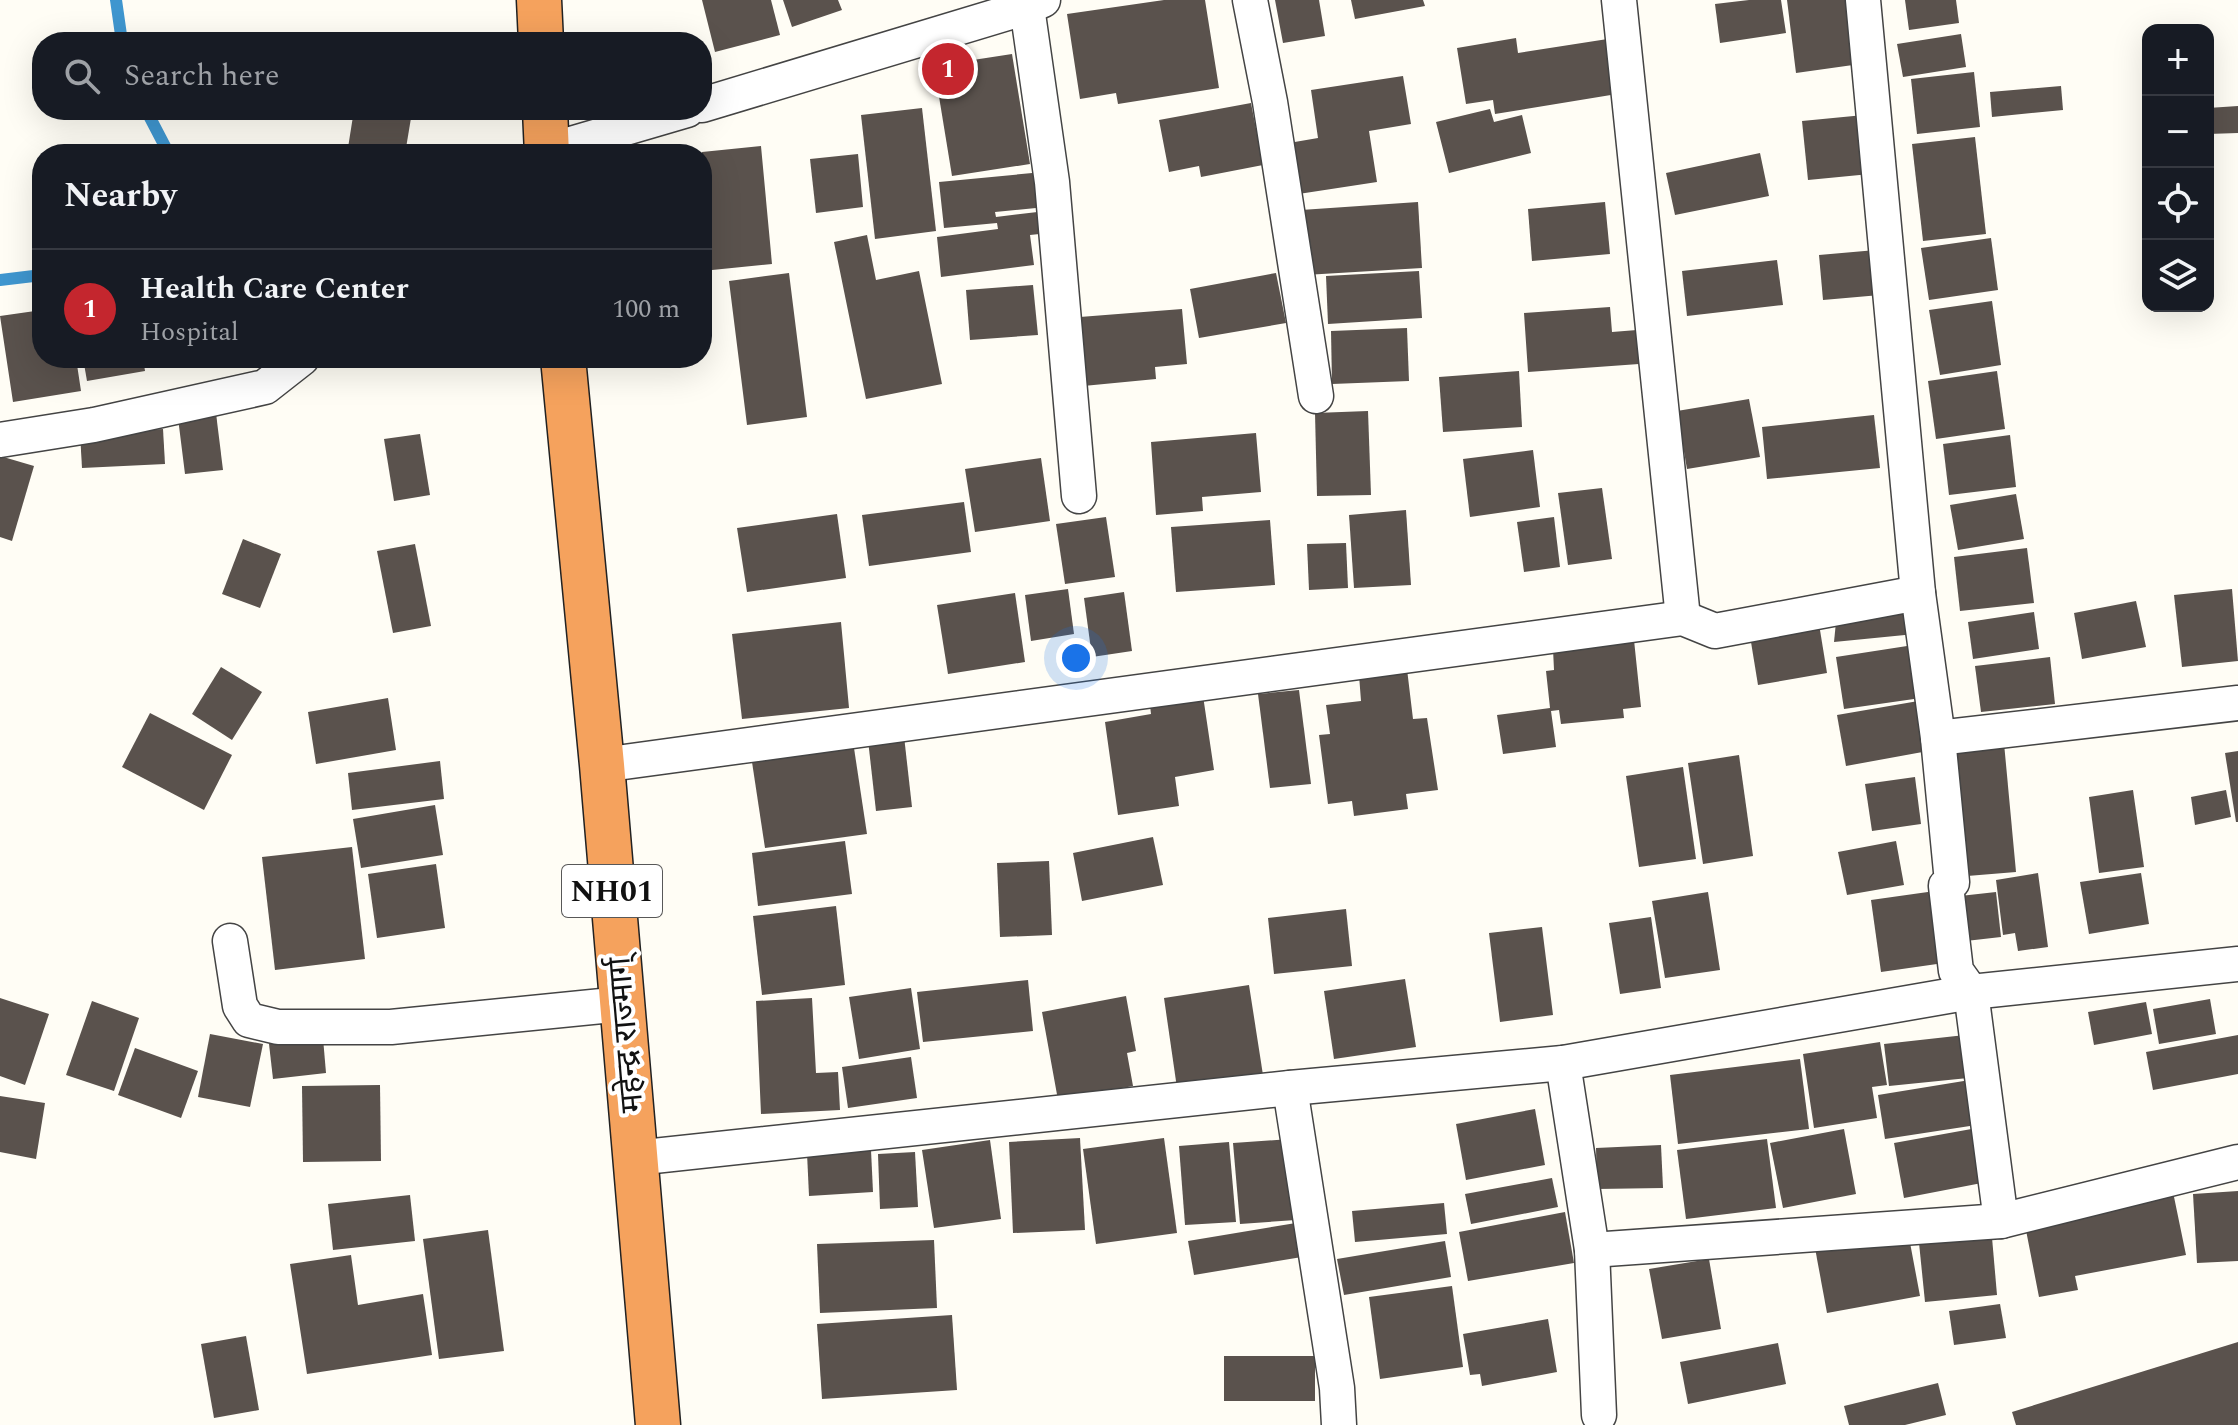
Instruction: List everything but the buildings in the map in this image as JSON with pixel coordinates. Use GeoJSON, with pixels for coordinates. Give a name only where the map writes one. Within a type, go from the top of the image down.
{"type":"FeatureCollection","features":[{"type":"Feature","properties":{"kind":"highway"},"geometry":{"type":"LineString","coordinates":[[539,0],[541,32]]}},
{"type":"Feature","properties":{"kind":"highway","name":"महेन्द्र राज्मार्ग्"},"geometry":{"type":"LineString","coordinates":[[564,368],[602,765],[658,1425]]}},
{"type":"Feature","properties":{"kind":"street"},"geometry":{"type":"LineString","coordinates":[[1250,0],[1270,102],[1316,396]]}},
{"type":"Feature","properties":{"kind":"street"},"geometry":{"type":"LineString","coordinates":[[1619,0],[1683,618]]}},
{"type":"Feature","properties":{"kind":"street"},"geometry":{"type":"LineString","coordinates":[[1863,0],[1918,593],[1938,738],[1952,882],[1946,886],[1956,971],[1971,992],[2001,1221]]}},
{"type":"Feature","properties":{"kind":"street"},"geometry":{"type":"LineString","coordinates":[[712,102],[1035,4],[1079,496]]}},
{"type":"Feature","properties":{"kind":"street"},"geometry":{"type":"LineString","coordinates":[[546,138],[637,120]]}},
{"type":"Feature","properties":{"kind":"street"},"geometry":{"type":"LineString","coordinates":[[0,440],[94,425],[265,387],[289,368]]}},
{"type":"Feature","properties":{"kind":"street"},"geometry":{"type":"LineString","coordinates":[[602,765],[1683,618],[1715,631],[1918,593]]}},
{"type":"Feature","properties":{"kind":"street"},"geometry":{"type":"LineString","coordinates":[[1938,738],[2238,703]]}},
{"type":"Feature","properties":{"kind":"street"},"geometry":{"type":"LineString","coordinates":[[230,941],[240,1006],[249,1020],[278,1027],[391,1027],[622,1004]]}},
{"type":"Feature","properties":{"kind":"street"},"geometry":{"type":"LineString","coordinates":[[635,1158],[1290,1088],[1563,1063],[1971,992],[2238,964]]}},
{"type":"Feature","properties":{"kind":"street"},"geometry":{"type":"LineString","coordinates":[[1563,1063],[1592,1250],[1599,1415]]}},
{"type":"Feature","properties":{"kind":"street"},"geometry":{"type":"LineString","coordinates":[[1290,1088],[1337,1388],[1339,1425]]}},
{"type":"Feature","properties":{"kind":"street"},"geometry":{"type":"LineString","coordinates":[[1592,1250],[2001,1221],[2238,1162]]}},
{"type":"Feature","properties":{"kind":"waterway"},"geometry":{"type":"LineString","coordinates":[[116,0],[121,32]]}},
{"type":"Feature","properties":{"kind":"waterway"},"geometry":{"type":"LineString","coordinates":[[151,120],[164,144]]}},
{"type":"Feature","properties":{"kind":"waterway"},"geometry":{"type":"LineString","coordinates":[[0,280],[32,276]]}},
{"type":"Feature","properties":{"kind":"place","name":"Health Care Center"},"geometry":{"type":"Point","coordinates":[948,69]}}]}
